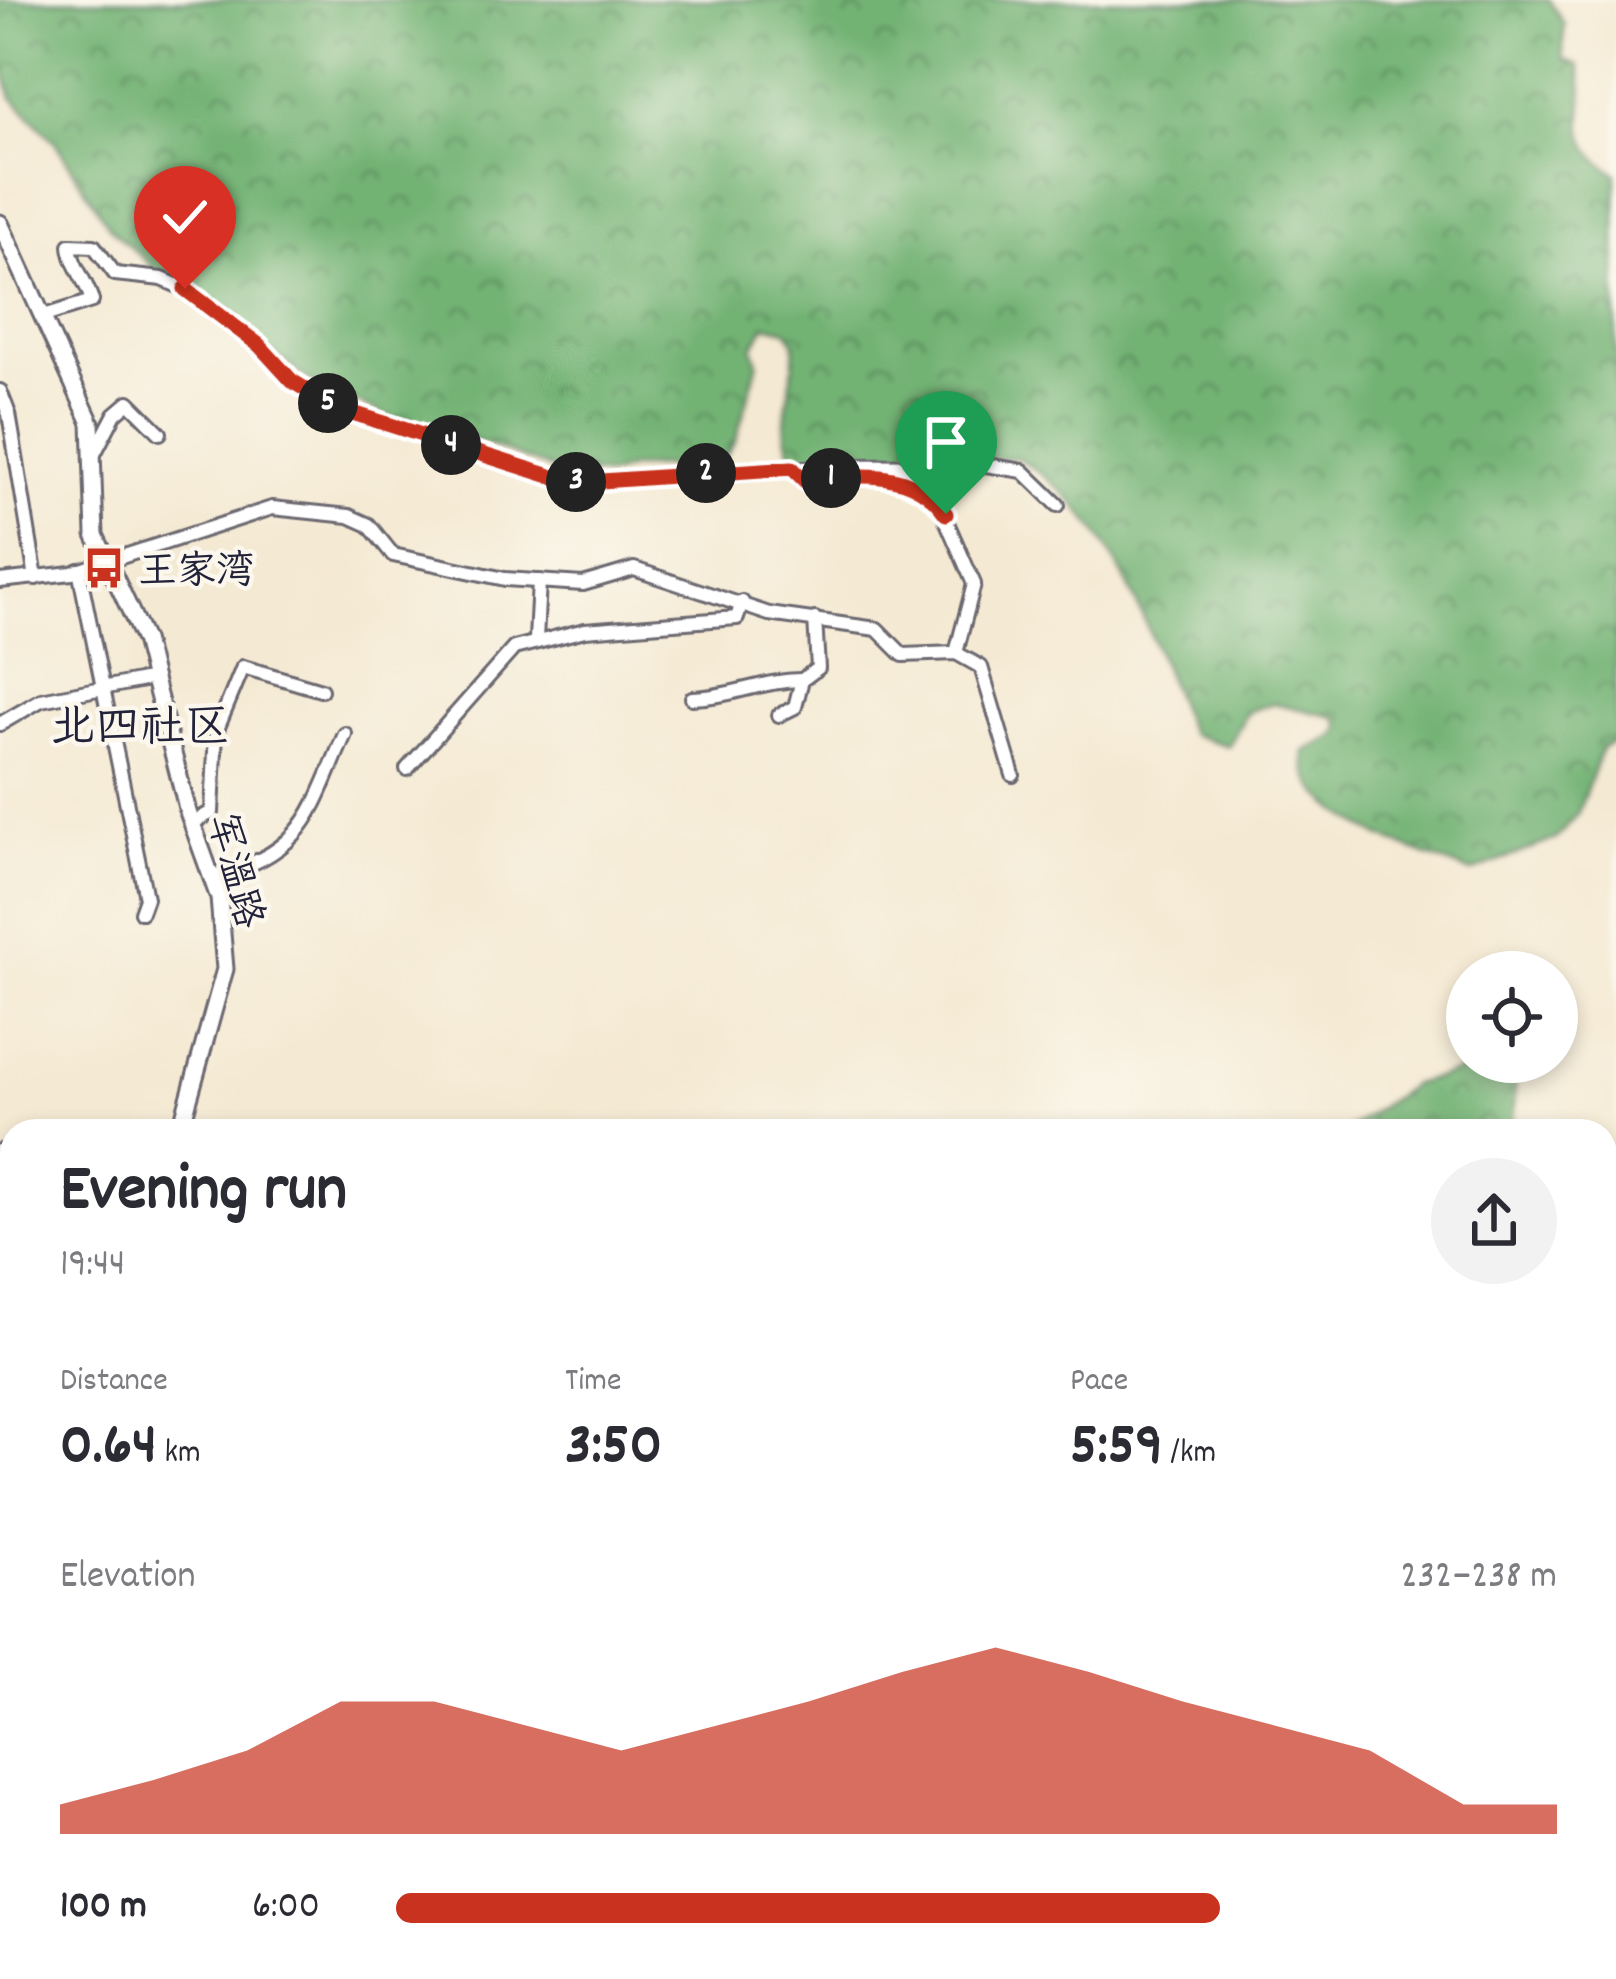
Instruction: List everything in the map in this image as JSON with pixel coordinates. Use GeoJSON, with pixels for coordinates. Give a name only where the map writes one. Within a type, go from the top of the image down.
{"type":"FeatureCollection","features":[{"type":"Feature","properties":{"kind":"main road","name":"军温路"},"geometry":{"type":"LineString","coordinates":[[0,224],[91,423],[95,535],[145,640],[192,823],[212,878],[226,962],[183,1119]]}},
{"type":"Feature","properties":{"kind":"street"},"geometry":{"type":"LineString","coordinates":[[44,316],[92,302],[87,280],[70,258],[70,245],[94,247],[115,274],[162,279],[185,289],[259,345],[292,381],[334,407],[572,483],[792,468],[986,465],[1023,471],[1058,506]]}},
{"type":"Feature","properties":{"kind":"street"},"geometry":{"type":"LineString","coordinates":[[0,392],[9,414],[35,578]]}},
{"type":"Feature","properties":{"kind":"street"},"geometry":{"type":"LineString","coordinates":[[94,454],[115,414],[129,402],[160,433]]}},
{"type":"Feature","properties":{"kind":"street"},"geometry":{"type":"LineString","coordinates":[[792,468],[805,481],[883,476],[922,486],[938,502],[974,584],[956,653]]}},
{"type":"Feature","properties":{"kind":"street"},"geometry":{"type":"LineString","coordinates":[[0,581],[79,570],[272,508],[349,516],[369,525],[393,556],[539,581],[583,584],[634,569],[770,614],[877,629],[903,655],[956,653],[981,668],[1012,775]]}},
{"type":"Feature","properties":{"kind":"street"},"geometry":{"type":"LineString","coordinates":[[79,570],[146,898],[141,912]]}},
{"type":"Feature","properties":{"kind":"street"},"geometry":{"type":"LineString","coordinates":[[536,639],[539,581]]}},
{"type":"Feature","properties":{"kind":"street"},"geometry":{"type":"LineString","coordinates":[[407,769],[514,648],[536,639],[737,618],[742,602]]}},
{"type":"Feature","properties":{"kind":"street"},"geometry":{"type":"LineString","coordinates":[[815,619],[818,668],[832,680]]}},
{"type":"Feature","properties":{"kind":"street"},"geometry":{"type":"LineString","coordinates":[[192,823],[212,812],[209,779],[216,732],[242,667],[321,690]]}},
{"type":"Feature","properties":{"kind":"street"},"geometry":{"type":"LineString","coordinates":[[692,698],[737,696],[767,680],[802,680],[818,668]]}},
{"type":"Feature","properties":{"kind":"street"},"geometry":{"type":"LineString","coordinates":[[0,724],[41,700],[154,678]]}},
{"type":"Feature","properties":{"kind":"street"},"geometry":{"type":"LineString","coordinates":[[779,715],[795,706],[802,680]]}},
{"type":"Feature","properties":{"kind":"street"},"geometry":{"type":"LineString","coordinates":[[212,878],[288,845],[302,831],[345,734]]}},
{"type":"Feature","properties":{"kind":"green space"},"geometry":{"type":"Polygon","coordinates":[[[0,0],[1549,0],[1564,24],[1563,58],[1579,66],[1584,137],[1600,161],[1616,173],[1616,742],[1602,747],[1577,815],[1556,839],[1472,872],[1367,829],[1320,794],[1307,774],[1305,751],[1336,736],[1341,727],[1336,717],[1273,703],[1247,712],[1229,746],[1190,734],[1126,580],[1105,544],[1052,482],[1017,458],[812,461],[793,456],[785,428],[794,357],[794,342],[787,330],[765,325],[753,347],[758,363],[736,439],[726,455],[707,464],[632,468],[609,476],[551,469],[455,433],[388,416],[311,382],[182,284],[158,272],[110,228],[55,142],[12,97],[0,57],[0,0]]]}},
{"type":"Feature","properties":{"kind":"green space"},"geometry":{"type":"Polygon","coordinates":[[[1446,1075],[1446,1083],[1516,1083],[1513,1119],[1362,1119],[1413,1084],[1446,1075]]]}},
{"type":"Feature","properties":{"kind":"place","name":"王家湾"},"geometry":{"type":"Point","coordinates":[104,568]}},
{"type":"Feature","properties":{"kind":"district","name":"北四社区"},"geometry":{"type":"Point","coordinates":[140,724]}},
{"type":"Feature","properties":{"kind":"route"},"geometry":{"type":"LineString","coordinates":[[185,289],[259,345],[292,381],[334,407],[572,483],[792,468],[805,481],[883,476],[922,486],[946,514]]}}]}
